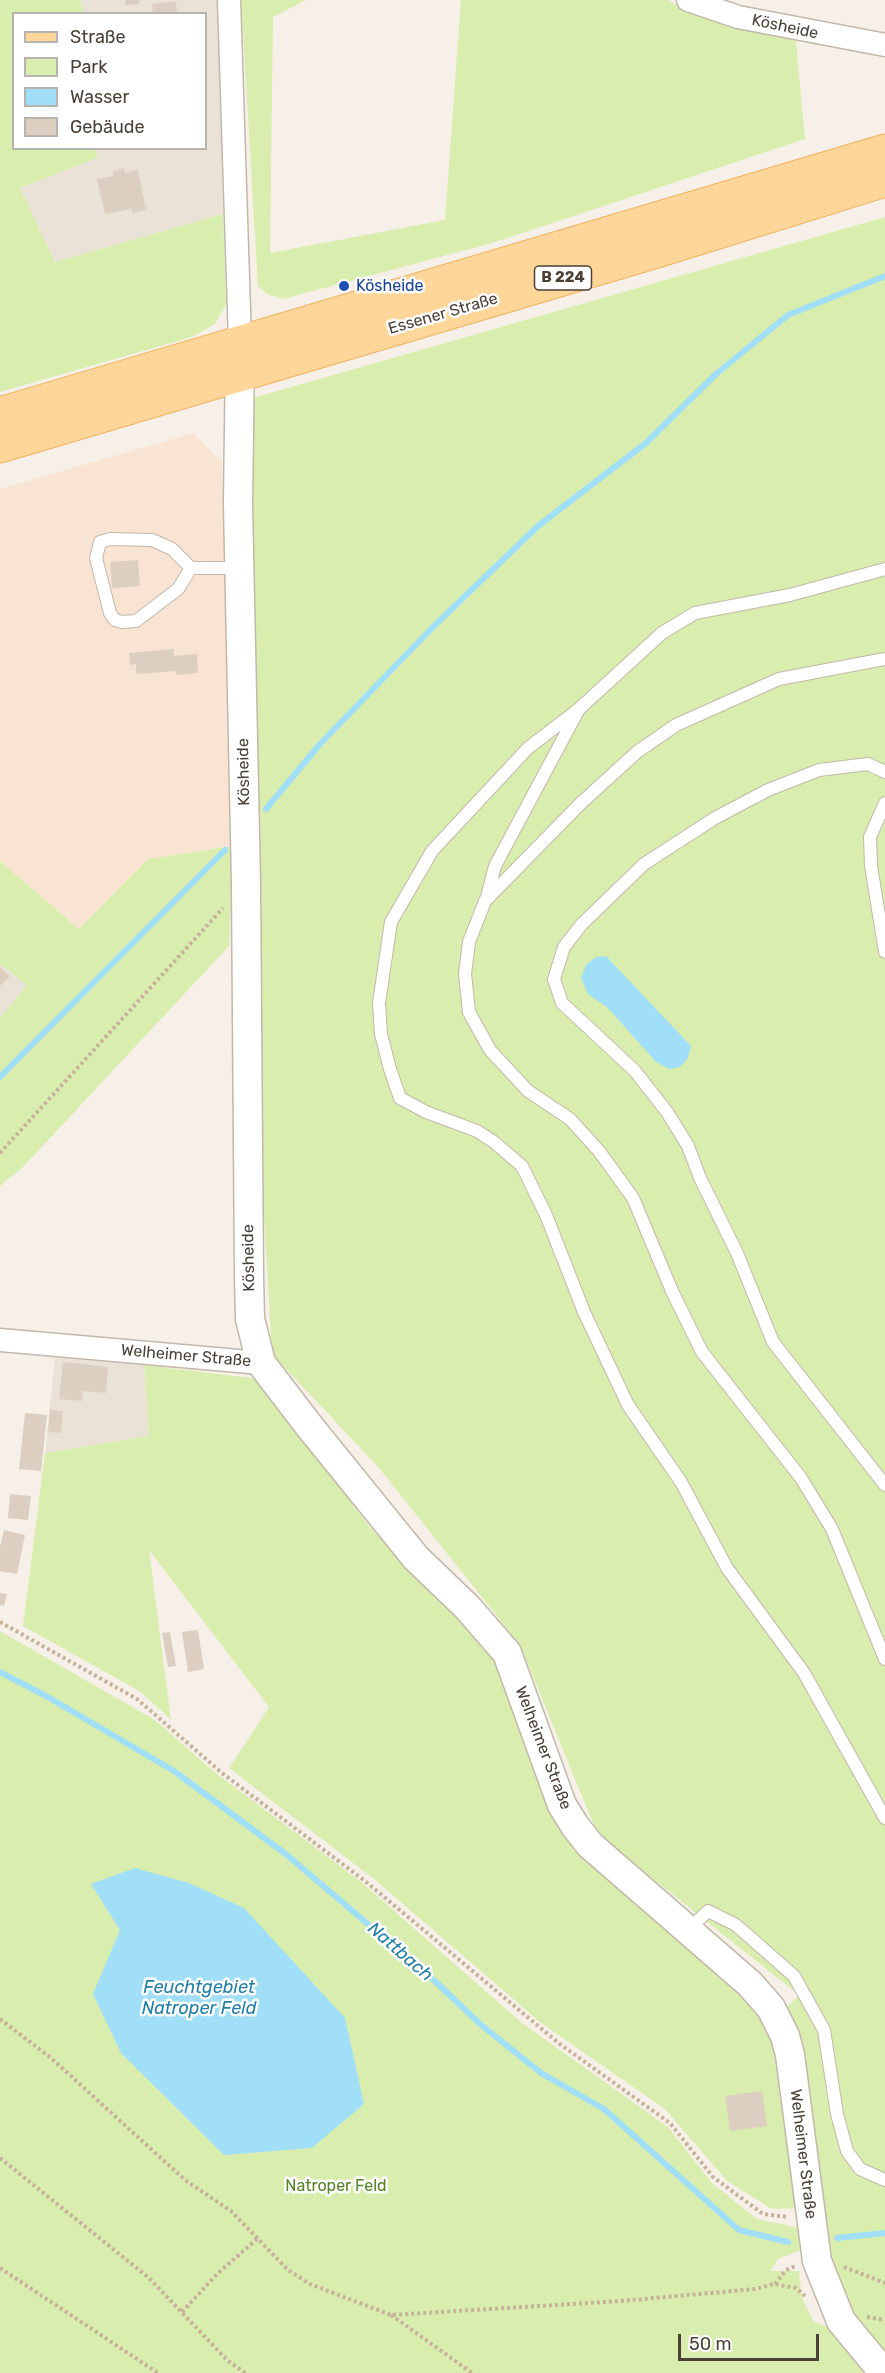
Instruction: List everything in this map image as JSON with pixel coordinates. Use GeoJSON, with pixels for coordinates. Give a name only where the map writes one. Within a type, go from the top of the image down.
{"type":"FeatureCollection","features":[{"type":"Feature","properties":{"kind":"main road","name":"Essener Straße"},"geometry":{"type":"LineString","coordinates":[[0,414],[240,342],[358,310],[885,152]]}},
{"type":"Feature","properties":{"kind":"main road","name":"Essener Straße"},"geometry":{"type":"LineString","coordinates":[[0,446],[657,251],[885,180]]}},
{"type":"Feature","properties":{"kind":"street","name":"Kösheide"},"geometry":{"type":"LineString","coordinates":[[229,0],[241,374],[237,420],[246,883],[249,1288],[250,1319],[261,1363]]}},
{"type":"Feature","properties":{"kind":"street","name":"Kösheide"},"geometry":{"type":"LineString","coordinates":[[688,0],[738,17],[885,45]]}},
{"type":"Feature","properties":{"kind":"street","name":"Welheimer Straße"},"geometry":{"type":"LineString","coordinates":[[0,1340],[261,1363],[416,1558],[466,1607],[507,1653],[562,1805],[590,1845],[688,1930],[771,2007],[785,2036],[814,2240],[841,2321],[884,2373]]}},
{"type":"Feature","properties":{"kind":"lane"},"geometry":{"type":"LineString","coordinates":[[191,568],[178,589],[136,621],[122,622],[115,620],[110,613],[96,558],[100,542],[110,539],[152,540],[172,549],[191,568],[239,567]]}},
{"type":"Feature","properties":{"kind":"lane"},"geometry":{"type":"LineString","coordinates":[[885,569],[790,595],[696,613],[662,633],[579,709],[528,748],[432,851],[392,922],[380,1003],[381,1034],[400,1098],[426,1112],[477,1131],[522,1166],[546,1215],[584,1312],[628,1405],[681,1482],[727,1568],[804,1673],[885,1818]]}},
{"type":"Feature","properties":{"kind":"lane"},"geometry":{"type":"LineString","coordinates":[[485,901],[580,804],[637,752],[676,724],[780,679],[885,659]]}},
{"type":"Feature","properties":{"kind":"lane"},"geometry":{"type":"LineString","coordinates":[[579,709],[495,866],[485,901],[469,942],[465,974],[469,1012],[490,1050],[528,1091],[570,1119],[599,1151],[633,1198],[672,1291],[702,1352],[801,1478],[832,1529],[885,1659]]}},
{"type":"Feature","properties":{"kind":"lane"},"geometry":{"type":"LineString","coordinates":[[885,772],[868,764],[819,770],[768,790],[715,818],[644,864],[582,924],[564,947],[555,979],[562,1003],[635,1071],[667,1112],[688,1146],[700,1178],[737,1252],[773,1342],[885,1485]]}},
{"type":"Feature","properties":{"kind":"lane"},"geometry":{"type":"LineString","coordinates":[[885,803],[870,837],[871,866],[885,952]]}},
{"type":"Feature","properties":{"kind":"lane"},"geometry":{"type":"LineString","coordinates":[[688,1930],[708,1911],[736,1925],[794,1976],[824,2030],[837,2114],[847,2151],[860,2169],[885,2180]]}},
{"type":"Feature","properties":{"kind":"path"},"geometry":{"type":"LineString","coordinates":[[0,1153],[246,883]]}},
{"type":"Feature","properties":{"kind":"path"},"geometry":{"type":"LineString","coordinates":[[0,1623],[137,1699],[222,1773],[365,1881],[561,2045],[670,2123],[713,2177],[763,2214],[814,2240],[839,2265],[885,2283]]}},
{"type":"Feature","properties":{"kind":"path"},"geometry":{"type":"LineString","coordinates":[[0,2019],[51,2058],[185,2180],[231,2211],[288,2270],[310,2284],[391,2315],[472,2373]]}},
{"type":"Feature","properties":{"kind":"path"},"geometry":{"type":"LineString","coordinates":[[0,2158],[149,2278],[227,2360],[245,2373]]}},
{"type":"Feature","properties":{"kind":"path"},"geometry":{"type":"LineString","coordinates":[[182,2312],[217,2274],[257,2239]]}},
{"type":"Feature","properties":{"kind":"path"},"geometry":{"type":"LineString","coordinates":[[0,2268],[158,2373]]}},
{"type":"Feature","properties":{"kind":"path"},"geometry":{"type":"LineString","coordinates":[[391,2315],[621,2301],[755,2289],[774,2284],[796,2288],[841,2321]]}},
{"type":"Feature","properties":{"kind":"shaded area"},"geometry":{"type":"Polygon","coordinates":[[[81,0],[220,0],[223,214],[55,262],[20,188],[97,158],[96,150],[207,150],[207,12],[83,12],[81,0]]]}},
{"type":"Feature","properties":{"kind":"shaded area"},"geometry":{"type":"Polygon","coordinates":[[[193,433],[222,462],[233,846],[148,859],[79,929],[0,861],[0,489],[193,433]]]}},
{"type":"Feature","properties":{"kind":"shaded area"},"geometry":{"type":"Polygon","coordinates":[[[0,964],[27,985],[0,1018],[0,964]]]}},
{"type":"Feature","properties":{"kind":"shaded area"},"geometry":{"type":"Polygon","coordinates":[[[55,1358],[144,1365],[149,1436],[45,1453],[55,1358]]]}},
{"type":"Feature","properties":{"kind":"green space"},"geometry":{"type":"Polygon","coordinates":[[[0,0],[81,0],[83,12],[12,12],[12,150],[96,150],[97,158],[20,188],[55,262],[223,214],[226,304],[215,324],[192,337],[0,392],[0,0]]]}},
{"type":"Feature","properties":{"kind":"green space"},"geometry":{"type":"Polygon","coordinates":[[[241,0],[306,0],[273,17],[270,253],[445,220],[461,0],[668,0],[684,10],[796,41],[805,139],[492,243],[283,299],[267,294],[258,286],[241,0]]]}},
{"type":"Feature","properties":{"kind":"green space"},"geometry":{"type":"Polygon","coordinates":[[[885,217],[885,2364],[837,2289],[782,2012],[799,1995],[598,1835],[520,1645],[379,1468],[272,1354],[260,1147],[254,844],[253,398],[885,217]]]}},
{"type":"Feature","properties":{"kind":"green space"},"geometry":{"type":"Polygon","coordinates":[[[233,846],[229,946],[22,1168],[0,1186],[0,1018],[27,985],[0,964],[0,861],[79,929],[148,859],[233,846]]]}},
{"type":"Feature","properties":{"kind":"green space"},"geometry":{"type":"Polygon","coordinates":[[[144,1365],[259,1379],[368,1525],[501,1663],[542,1781],[738,1983],[772,2030],[801,2208],[772,2209],[727,2181],[665,2109],[541,2023],[374,1879],[229,1768],[269,1707],[149,1550],[171,1720],[141,1692],[23,1626],[45,1453],[149,1436],[144,1365]]]}},
{"type":"Feature","properties":{"kind":"green space","name":"Natroper Feld"},"geometry":{"type":"Polygon","coordinates":[[[0,1631],[155,1720],[212,1770],[360,1881],[522,2023],[668,2127],[712,2183],[757,2219],[799,2228],[801,2250],[778,2259],[770,2271],[799,2271],[802,2298],[814,2322],[838,2330],[877,2373],[0,2373],[0,1631]]]}},
{"type":"Feature","properties":{"kind":"water"},"geometry":{"type":"Polygon","coordinates":[[[606,956],[691,1046],[688,1058],[680,1067],[669,1069],[656,1062],[608,1008],[588,994],[581,978],[586,965],[596,957],[606,956]]]}},
{"type":"Feature","properties":{"kind":"water","name":"Feuchtgebiet Natroper Feld"},"geometry":{"type":"Polygon","coordinates":[[[135,1868],[189,1883],[244,1908],[345,2018],[364,2104],[312,2148],[224,2155],[121,2053],[93,1994],[120,1930],[91,1884],[135,1868]]]}},
{"type":"Feature","properties":{"kind":"building"},"geometry":{"type":"Polygon","coordinates":[[[125,0],[139,0],[140,4],[125,5],[125,0]]]}},
{"type":"Feature","properties":{"kind":"building"},"geometry":{"type":"Polygon","coordinates":[[[176,1],[177,12],[153,12],[152,4],[176,1]]]}},
{"type":"Feature","properties":{"kind":"building"},"geometry":{"type":"Polygon","coordinates":[[[124,168],[125,173],[138,170],[146,210],[133,213],[132,209],[105,214],[97,179],[114,176],[113,171],[124,168]]]}},
{"type":"Feature","properties":{"kind":"building"},"geometry":{"type":"Polygon","coordinates":[[[138,560],[140,586],[112,588],[110,562],[138,560]]]}},
{"type":"Feature","properties":{"kind":"building"},"geometry":{"type":"Polygon","coordinates":[[[174,649],[174,656],[197,654],[198,673],[176,675],[176,671],[136,674],[136,664],[130,665],[129,653],[174,649]]]}},
{"type":"Feature","properties":{"kind":"building"},"geometry":{"type":"Polygon","coordinates":[[[0,967],[10,976],[0,986],[0,967]]]}},
{"type":"Feature","properties":{"kind":"building"},"geometry":{"type":"Polygon","coordinates":[[[63,1362],[108,1367],[106,1393],[83,1391],[82,1401],[59,1399],[63,1362]]]}},
{"type":"Feature","properties":{"kind":"building"},"geometry":{"type":"Polygon","coordinates":[[[50,1410],[63,1411],[61,1433],[48,1432],[50,1410]]]}},
{"type":"Feature","properties":{"kind":"building"},"geometry":{"type":"Polygon","coordinates":[[[25,1413],[47,1415],[41,1471],[19,1469],[25,1413]]]}},
{"type":"Feature","properties":{"kind":"building"},"geometry":{"type":"Polygon","coordinates":[[[10,1494],[31,1496],[28,1520],[8,1518],[10,1494]]]}},
{"type":"Feature","properties":{"kind":"building"},"geometry":{"type":"Polygon","coordinates":[[[4,1530],[25,1535],[17,1574],[0,1571],[0,1547],[4,1530]]]}},
{"type":"Feature","properties":{"kind":"building"},"geometry":{"type":"Polygon","coordinates":[[[0,1593],[7,1594],[4,1606],[0,1605],[0,1593]]]}},
{"type":"Feature","properties":{"kind":"building"},"geometry":{"type":"Polygon","coordinates":[[[198,1630],[204,1669],[188,1672],[182,1632],[198,1630]]]}},
{"type":"Feature","properties":{"kind":"building"},"geometry":{"type":"Polygon","coordinates":[[[170,1632],[176,1666],[168,1667],[162,1633],[170,1632]]]}},
{"type":"Feature","properties":{"kind":"building"},"geometry":{"type":"Polygon","coordinates":[[[762,2091],[767,2126],[730,2131],[725,2096],[762,2091]]]}},
{"type":"Feature","properties":{"kind":"waterway"},"geometry":{"type":"LineString","coordinates":[[266,809],[320,744],[432,628],[538,526],[646,443],[716,374],[788,315],[885,276]]}},
{"type":"Feature","properties":{"kind":"waterway"},"geometry":{"type":"LineString","coordinates":[[0,1077],[225,850]]}},
{"type":"Feature","properties":{"kind":"waterway","name":"Nattbach"},"geometry":{"type":"LineString","coordinates":[[0,1672],[46,1696],[174,1771],[287,1855],[437,1983],[480,2024],[541,2073],[604,2109],[739,2230],[788,2242]]}},
{"type":"Feature","properties":{"kind":"waterway","name":"Nattbach"},"geometry":{"type":"LineString","coordinates":[[837,2238],[885,2233]]}},
{"type":"Feature","properties":{"kind":"place","name":"Kösheide"},"geometry":{"type":"Point","coordinates":[344,286]}}]}
